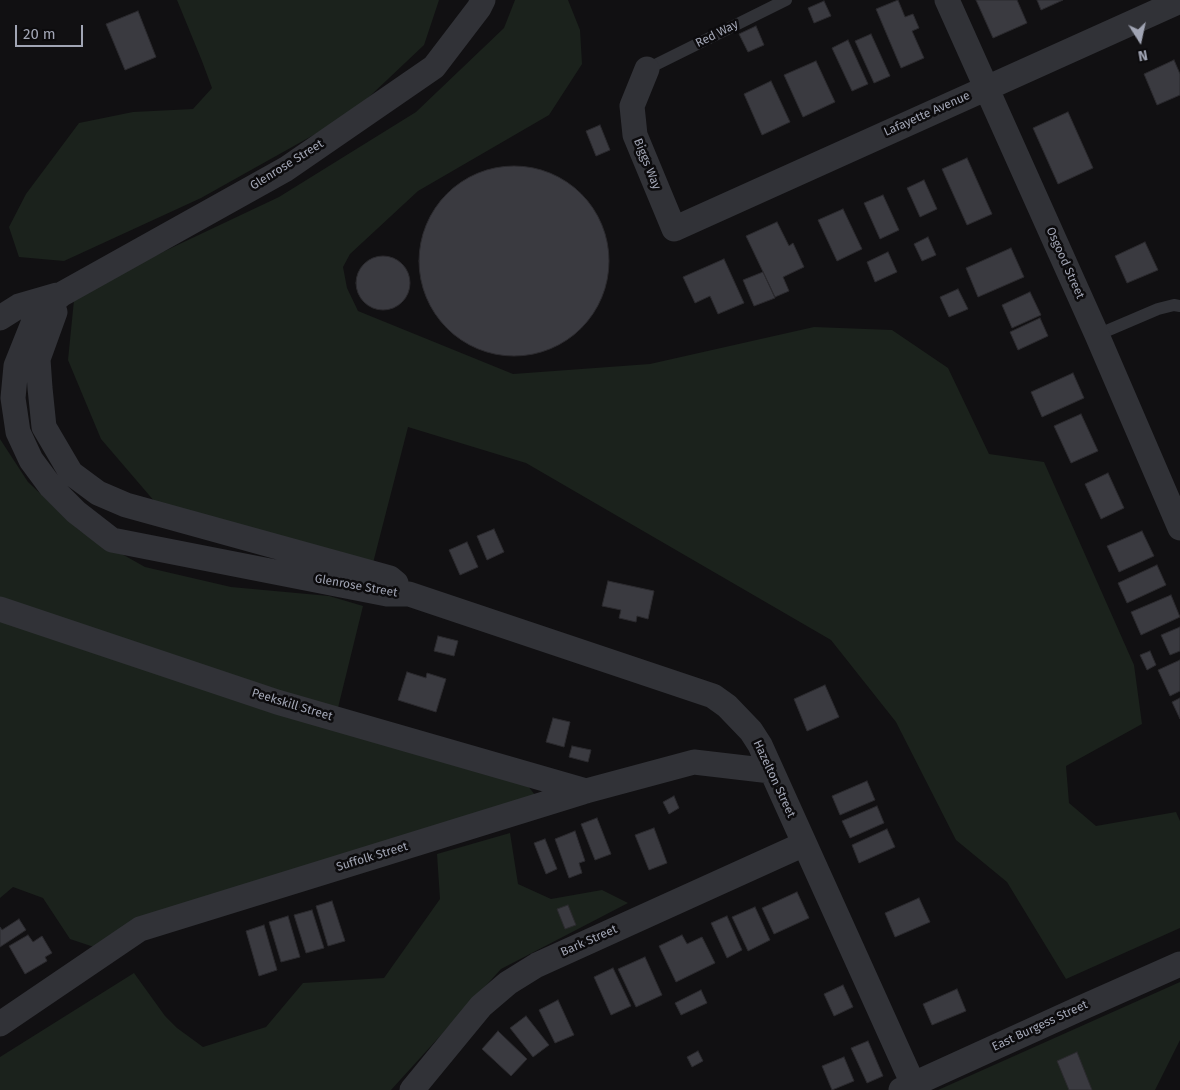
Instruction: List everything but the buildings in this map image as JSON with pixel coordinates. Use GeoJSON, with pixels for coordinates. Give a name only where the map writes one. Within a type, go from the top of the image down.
{"type":"FeatureCollection","features":[{"type":"Feature","properties":{"kind":"street","name":"Glenrose Street"},"geometry":{"type":"LineString","coordinates":[[409,594],[387,594],[112,540],[76,512],[51,487],[31,460],[18,432],[13,398],[16,366],[36,316],[62,294],[286,169],[434,67],[483,0]]}},
{"type":"Feature","properties":{"kind":"street","name":"Osgood Street"},"geometry":{"type":"LineString","coordinates":[[947,0],[1097,335],[1180,528]]}},
{"type":"Feature","properties":{"kind":"street","name":"Lafayette Avenue"},"geometry":{"type":"LineString","coordinates":[[674,229],[1180,1]]}},
{"type":"Feature","properties":{"kind":"street","name":"Biggs Way"},"geometry":{"type":"LineString","coordinates":[[647,69],[632,106],[635,135],[674,229]]}},
{"type":"Feature","properties":{"kind":"street","name":"Glenrose Street"},"geometry":{"type":"LineString","coordinates":[[62,294],[38,359],[44,427],[71,473],[98,493],[126,505],[390,578],[409,594]]}},
{"type":"Feature","properties":{"kind":"street"},"geometry":{"type":"LineString","coordinates":[[0,318],[19,306],[62,294]]}},
{"type":"Feature","properties":{"kind":"street"},"geometry":{"type":"LineString","coordinates":[[0,413],[18,432]]}},
{"type":"Feature","properties":{"kind":"street","name":"Hazelton Street"},"geometry":{"type":"LineString","coordinates":[[409,594],[713,696],[740,717],[751,730],[760,746],[804,844],[907,1087]]}},
{"type":"Feature","properties":{"kind":"street","name":"Peekskill Street"},"geometry":{"type":"LineString","coordinates":[[0,609],[277,702],[586,791]]}},
{"type":"Feature","properties":{"kind":"street","name":"Suffolk Street"},"geometry":{"type":"LineString","coordinates":[[0,1024],[140,929],[586,791],[694,762],[770,771]]}},
{"type":"Feature","properties":{"kind":"street","name":"Bark Street"},"geometry":{"type":"LineString","coordinates":[[412,1090],[480,1006],[508,983],[537,965],[804,844]]}},
{"type":"Feature","properties":{"kind":"street","name":"East Burgess Street"},"geometry":{"type":"LineString","coordinates":[[907,1087],[1180,964]]}},
{"type":"Feature","properties":{"kind":"lane","name":"Red Way"},"geometry":{"type":"LineString","coordinates":[[647,69],[780,1]]}},
{"type":"Feature","properties":{"kind":"lane"},"geometry":{"type":"LineString","coordinates":[[1097,335],[1158,309],[1174,305],[1180,306]]}},
{"type":"Feature","properties":{"kind":"shaded area"},"geometry":{"type":"Polygon","coordinates":[[[177,0],[439,0],[424,45],[351,114],[201,198],[64,261],[19,257],[9,227],[26,194],[79,123],[133,112],[193,109],[212,88],[177,0]]]}},
{"type":"Feature","properties":{"kind":"shaded area"},"geometry":{"type":"Polygon","coordinates":[[[515,0],[568,0],[580,30],[582,64],[549,115],[418,191],[350,254],[343,267],[347,288],[358,311],[513,374],[650,364],[814,327],[892,330],[948,368],[989,454],[1044,462],[1134,665],[1142,724],[1066,766],[1069,803],[1096,826],[1176,812],[1180,821],[1180,928],[1066,979],[1007,882],[956,840],[896,722],[831,640],[526,463],[408,427],[373,563],[155,502],[101,439],[68,360],[74,300],[150,258],[279,197],[416,112],[504,28],[515,0]]]}},
{"type":"Feature","properties":{"kind":"shaded area"},"geometry":{"type":"Polygon","coordinates":[[[0,439],[28,482],[79,530],[145,567],[231,587],[329,596],[363,606],[335,720],[524,781],[539,800],[100,949],[70,939],[43,898],[13,887],[0,898],[0,439]]]}},
{"type":"Feature","properties":{"kind":"shaded area"},"geometry":{"type":"Polygon","coordinates":[[[510,833],[518,884],[551,899],[602,890],[628,903],[501,969],[391,1090],[0,1090],[0,1057],[134,973],[165,1016],[177,1028],[203,1047],[266,1027],[303,983],[384,978],[440,899],[437,854],[510,833]]]}},
{"type":"Feature","properties":{"kind":"shaded area"},"geometry":{"type":"Polygon","coordinates":[[[1180,982],[1180,1040],[1155,1090],[938,1090],[1180,982]]]}}]}
